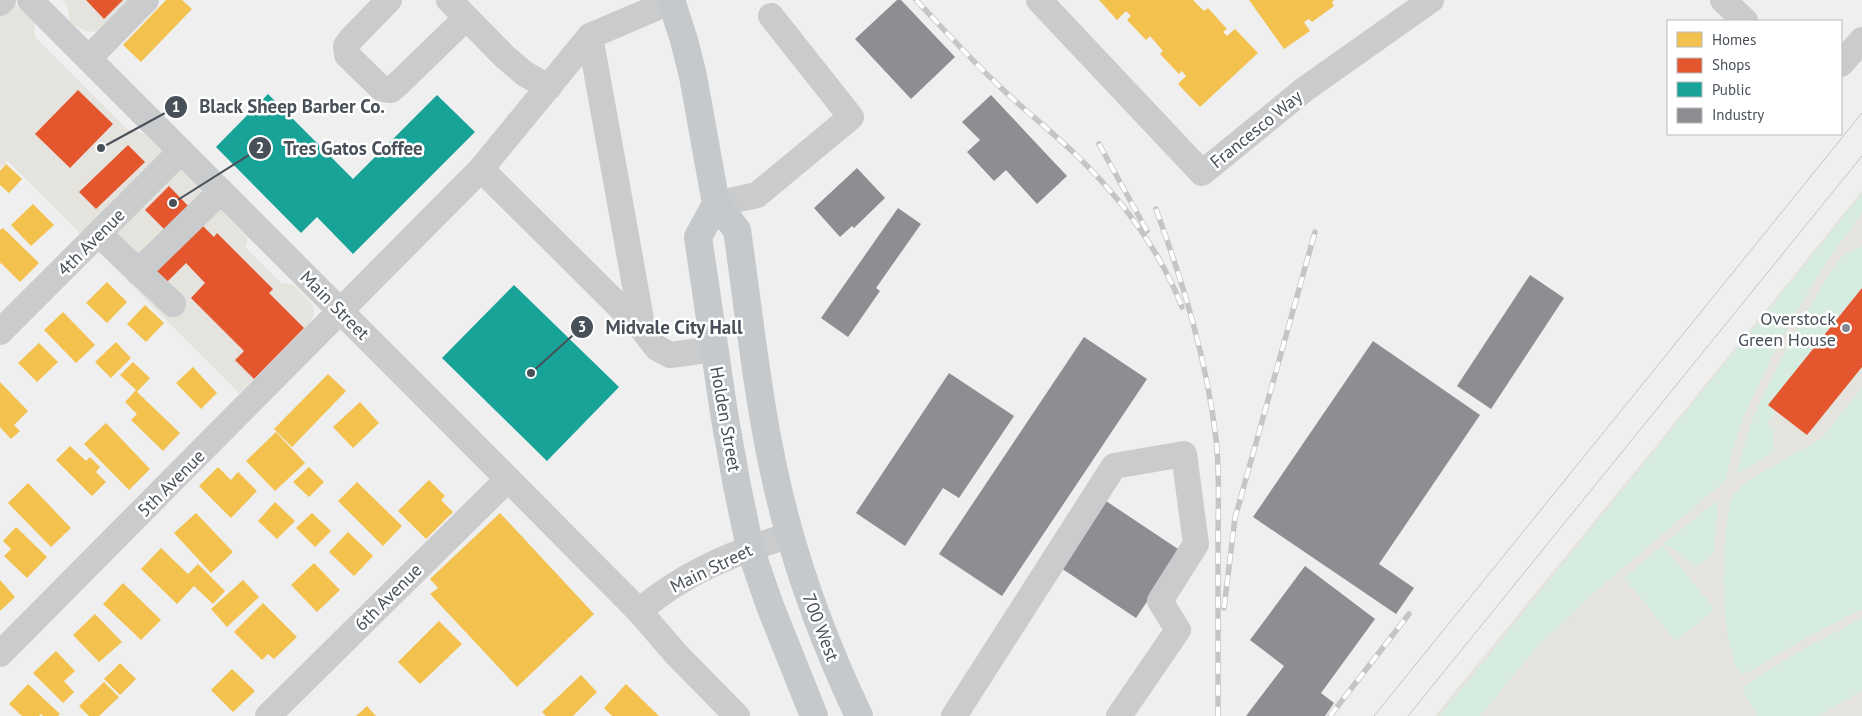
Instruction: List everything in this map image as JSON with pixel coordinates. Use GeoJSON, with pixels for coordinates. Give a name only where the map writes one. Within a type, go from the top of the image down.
{"type":"FeatureCollection","features":[{"type":"Feature","properties":{"kind":"main road"},"geometry":{"type":"LineString","coordinates":[[672,0],[693,76],[716,204],[737,230],[770,449],[790,536]]}},
{"type":"Feature","properties":{"kind":"main road","name":"Holden Street"},"geometry":{"type":"LineString","coordinates":[[716,204],[698,237],[724,413],[750,548]]}},
{"type":"Feature","properties":{"kind":"main road","name":"700 West"},"geometry":{"type":"LineString","coordinates":[[790,536],[823,633],[838,672],[859,716]]}},
{"type":"Feature","properties":{"kind":"main road"},"geometry":{"type":"LineString","coordinates":[[750,548],[770,606],[814,716]]}},
{"type":"Feature","properties":{"kind":"street","name":"Main Street"},"geometry":{"type":"LineString","coordinates":[[30,0],[639,611],[676,654],[734,715]]}},
{"type":"Feature","properties":{"kind":"street"},"geometry":{"type":"LineString","coordinates":[[89,58],[146,0]]}},
{"type":"Feature","properties":{"kind":"street"},"geometry":{"type":"LineString","coordinates":[[389,0],[346,46],[348,55],[382,89],[390,90],[399,83],[457,9],[504,56],[525,74],[548,87]]}},
{"type":"Feature","properties":{"kind":"street"},"geometry":{"type":"LineString","coordinates":[[643,330],[590,36],[672,0]]}},
{"type":"Feature","properties":{"kind":"street","name":"Francesco Way"},"geometry":{"type":"LineString","coordinates":[[1039,0],[1202,173],[1304,89],[1431,0]]}},
{"type":"Feature","properties":{"kind":"street"},"geometry":{"type":"LineString","coordinates":[[1723,0],[1744,20]]}},
{"type":"Feature","properties":{"kind":"street"},"geometry":{"type":"LineString","coordinates":[[716,204],[757,195],[851,117],[771,16]]}},
{"type":"Feature","properties":{"kind":"street","name":"5th Avenue"},"geometry":{"type":"LineString","coordinates":[[0,654],[481,169],[590,36]]}},
{"type":"Feature","properties":{"kind":"street"},"geometry":{"type":"LineString","coordinates":[[1842,63],[1862,40]]}},
{"type":"Feature","properties":{"kind":"street","name":"4th Avenue"},"geometry":{"type":"LineString","coordinates":[[0,332],[181,151]]}},
{"type":"Feature","properties":{"kind":"street"},"geometry":{"type":"LineString","coordinates":[[481,169],[643,330],[657,348],[670,356],[714,349]]}},
{"type":"Feature","properties":{"kind":"street"},"geometry":{"type":"LineString","coordinates":[[138,272],[221,191]]}},
{"type":"Feature","properties":{"kind":"street"},"geometry":{"type":"LineString","coordinates":[[98,234],[173,304]]}},
{"type":"Feature","properties":{"kind":"street"},"geometry":{"type":"LineString","coordinates":[[954,716],[1114,466],[1184,454],[1196,544],[1160,601],[1178,630],[1119,716]]}},
{"type":"Feature","properties":{"kind":"street","name":"6th Avenue"},"geometry":{"type":"LineString","coordinates":[[268,716],[508,479]]}},
{"type":"Feature","properties":{"kind":"street","name":"Main Street"},"geometry":{"type":"LineString","coordinates":[[639,611],[661,592],[720,559],[790,536]]}},
{"type":"Feature","properties":{"kind":"shaded area"},"geometry":{"type":"Polygon","coordinates":[[[0,0],[11,0],[34,23],[35,37],[128,130],[146,135],[247,237],[245,247],[281,283],[295,286],[313,305],[314,314],[310,324],[239,393],[8,161],[0,168],[0,0]]]}},
{"type":"Feature","properties":{"kind":"shaded area"},"geometry":{"type":"Polygon","coordinates":[[[62,0],[131,0],[103,28],[94,32],[86,31],[70,21],[67,5],[62,0]]]}},
{"type":"Feature","properties":{"kind":"shaded area"},"geometry":{"type":"Polygon","coordinates":[[[1862,191],[1862,716],[1435,716],[1654,448],[1862,191]]]}},
{"type":"Feature","properties":{"kind":"green space"},"geometry":{"type":"Polygon","coordinates":[[[1862,194],[1862,213],[1830,257],[1777,346],[1744,416],[1731,455],[1726,480],[1589,597],[1536,648],[1480,716],[1440,716],[1862,194]]]}},
{"type":"Feature","properties":{"kind":"green space"},"geometry":{"type":"Polygon","coordinates":[[[1862,246],[1862,288],[1768,405],[1776,412],[1767,424],[1774,430],[1774,452],[1740,472],[1737,470],[1753,417],[1793,336],[1823,284],[1842,256],[1862,246]]]}},
{"type":"Feature","properties":{"kind":"green space"},"geometry":{"type":"Polygon","coordinates":[[[1862,387],[1862,609],[1805,638],[1747,673],[1741,674],[1736,666],[1731,650],[1725,613],[1723,576],[1730,502],[1734,494],[1749,480],[1822,438],[1862,387]]]}},
{"type":"Feature","properties":{"kind":"green space"},"geometry":{"type":"Polygon","coordinates":[[[1715,502],[1718,504],[1714,552],[1696,568],[1679,552],[1663,544],[1715,502]]]}},
{"type":"Feature","properties":{"kind":"green space"},"geometry":{"type":"Polygon","coordinates":[[[1663,545],[1711,605],[1713,611],[1676,641],[1624,578],[1663,545]]]}},
{"type":"Feature","properties":{"kind":"green space"},"geometry":{"type":"Polygon","coordinates":[[[1862,618],[1862,691],[1817,716],[1757,716],[1743,690],[1744,686],[1800,651],[1862,618]]]}},
{"type":"Feature","properties":{"kind":"building: Homes"},"geometry":{"type":"Polygon","coordinates":[[[166,0],[182,0],[192,9],[141,62],[123,45],[166,0]]]}},
{"type":"Feature","properties":{"kind":"building: Homes"},"geometry":{"type":"Polygon","coordinates":[[[1099,0],[1193,0],[1204,11],[1208,8],[1227,29],[1223,32],[1227,36],[1235,29],[1258,53],[1200,107],[1178,84],[1186,76],[1182,71],[1179,74],[1160,54],[1163,51],[1150,36],[1146,40],[1127,20],[1131,16],[1126,11],[1117,20],[1099,0]]]}},
{"type":"Feature","properties":{"kind":"building: Homes"},"geometry":{"type":"Polygon","coordinates":[[[1249,0],[1334,0],[1332,2],[1334,6],[1312,22],[1309,19],[1304,22],[1310,31],[1284,49],[1249,0]]]}},
{"type":"Feature","properties":{"kind":"building: Homes"},"geometry":{"type":"Polygon","coordinates":[[[6,164],[22,179],[9,193],[0,185],[0,171],[6,164]]]}},
{"type":"Feature","properties":{"kind":"building: Homes"},"geometry":{"type":"Polygon","coordinates":[[[33,204],[54,225],[31,246],[11,225],[33,204]]]}},
{"type":"Feature","properties":{"kind":"building: Homes"},"geometry":{"type":"Polygon","coordinates":[[[3,228],[39,263],[20,282],[0,264],[0,230],[3,228]]]}},
{"type":"Feature","properties":{"kind":"building: Homes"},"geometry":{"type":"Polygon","coordinates":[[[107,282],[127,302],[107,323],[86,303],[107,282]]]}},
{"type":"Feature","properties":{"kind":"building: Homes"},"geometry":{"type":"Polygon","coordinates":[[[145,305],[164,323],[146,342],[127,324],[145,305]]]}},
{"type":"Feature","properties":{"kind":"building: Homes"},"geometry":{"type":"Polygon","coordinates":[[[63,312],[95,345],[76,363],[44,330],[63,312]]]}},
{"type":"Feature","properties":{"kind":"building: Homes"},"geometry":{"type":"Polygon","coordinates":[[[116,342],[131,358],[111,378],[95,362],[116,342]]]}},
{"type":"Feature","properties":{"kind":"building: Homes"},"geometry":{"type":"Polygon","coordinates":[[[39,343],[58,362],[37,382],[18,363],[39,343]]]}},
{"type":"Feature","properties":{"kind":"building: Homes"},"geometry":{"type":"Polygon","coordinates":[[[133,362],[150,378],[137,392],[180,433],[163,451],[131,420],[137,414],[125,402],[136,390],[120,375],[133,362]]]}},
{"type":"Feature","properties":{"kind":"building: Homes"},"geometry":{"type":"Polygon","coordinates":[[[193,367],[217,393],[201,409],[176,383],[193,367]]]}},
{"type":"Feature","properties":{"kind":"building: Homes"},"geometry":{"type":"Polygon","coordinates":[[[328,374],[346,391],[292,447],[274,429],[328,374]]]}},
{"type":"Feature","properties":{"kind":"building: Homes"},"geometry":{"type":"Polygon","coordinates":[[[0,382],[28,411],[14,425],[20,431],[11,439],[0,427],[0,382]]]}},
{"type":"Feature","properties":{"kind":"building: Homes"},"geometry":{"type":"Polygon","coordinates":[[[360,402],[379,423],[353,448],[333,427],[360,402]]]}},
{"type":"Feature","properties":{"kind":"building: Homes"},"geometry":{"type":"Polygon","coordinates":[[[106,423],[150,469],[129,490],[84,444],[106,423]]]}},
{"type":"Feature","properties":{"kind":"building: Homes"},"geometry":{"type":"Polygon","coordinates":[[[276,432],[305,463],[275,491],[246,461],[276,432]]]}},
{"type":"Feature","properties":{"kind":"building: Homes"},"geometry":{"type":"Polygon","coordinates":[[[70,446],[86,461],[90,457],[100,467],[96,472],[106,482],[92,496],[56,460],[70,446]]]}},
{"type":"Feature","properties":{"kind":"building: Homes"},"geometry":{"type":"Polygon","coordinates":[[[218,467],[231,480],[238,472],[257,491],[231,518],[199,486],[218,467]]]}},
{"type":"Feature","properties":{"kind":"building: Homes"},"geometry":{"type":"Polygon","coordinates":[[[309,467],[324,482],[309,497],[293,482],[309,467]]]}},
{"type":"Feature","properties":{"kind":"building: Homes"},"geometry":{"type":"Polygon","coordinates":[[[429,480],[445,496],[441,500],[453,512],[426,539],[398,511],[429,480]]]}},
{"type":"Feature","properties":{"kind":"building: Homes"},"geometry":{"type":"Polygon","coordinates":[[[357,482],[402,526],[383,546],[338,501],[357,482]]]}},
{"type":"Feature","properties":{"kind":"building: Homes"},"geometry":{"type":"Polygon","coordinates":[[[28,483],[71,528],[51,547],[8,503],[28,483]]]}},
{"type":"Feature","properties":{"kind":"building: Homes"},"geometry":{"type":"Polygon","coordinates":[[[275,502],[295,521],[277,539],[258,521],[275,502]]]}},
{"type":"Feature","properties":{"kind":"building: Homes"},"geometry":{"type":"Polygon","coordinates":[[[196,513],[233,552],[211,573],[174,533],[196,513]]]}},
{"type":"Feature","properties":{"kind":"building: Homes"},"geometry":{"type":"Polygon","coordinates":[[[312,513],[331,531],[315,547],[296,528],[312,513]]]}},
{"type":"Feature","properties":{"kind":"building: Homes"},"geometry":{"type":"Polygon","coordinates":[[[500,513],[594,614],[517,687],[430,594],[438,588],[430,579],[500,513]]]}},
{"type":"Feature","properties":{"kind":"building: Homes"},"geometry":{"type":"Polygon","coordinates":[[[16,527],[47,557],[27,578],[4,556],[11,549],[3,541],[16,527]]]}},
{"type":"Feature","properties":{"kind":"building: Homes"},"geometry":{"type":"Polygon","coordinates":[[[348,532],[373,556],[354,576],[329,552],[348,532]]]}},
{"type":"Feature","properties":{"kind":"building: Homes"},"geometry":{"type":"Polygon","coordinates":[[[161,548],[188,574],[198,564],[225,591],[213,604],[194,586],[177,604],[141,569],[161,548]]]}},
{"type":"Feature","properties":{"kind":"building: Homes"},"geometry":{"type":"Polygon","coordinates":[[[314,563],[340,590],[317,612],[291,585],[314,563]]]}},
{"type":"Feature","properties":{"kind":"building: Homes"},"geometry":{"type":"Polygon","coordinates":[[[0,580],[15,597],[0,611],[0,580]]]}},
{"type":"Feature","properties":{"kind":"building: Homes"},"geometry":{"type":"Polygon","coordinates":[[[243,580],[259,597],[227,627],[211,609],[243,580]]]}},
{"type":"Feature","properties":{"kind":"building: Homes"},"geometry":{"type":"Polygon","coordinates":[[[123,583],[161,620],[141,640],[103,604],[123,583]]]}},
{"type":"Feature","properties":{"kind":"building: Homes"},"geometry":{"type":"Polygon","coordinates":[[[263,603],[297,637],[274,659],[268,654],[262,660],[234,632],[263,603]]]}},
{"type":"Feature","properties":{"kind":"building: Homes"},"geometry":{"type":"Polygon","coordinates":[[[95,614],[122,642],[99,662],[73,635],[95,614]]]}},
{"type":"Feature","properties":{"kind":"building: Homes"},"geometry":{"type":"Polygon","coordinates":[[[439,621],[462,644],[420,684],[398,662],[439,621]]]}},
{"type":"Feature","properties":{"kind":"building: Homes"},"geometry":{"type":"Polygon","coordinates":[[[56,651],[75,671],[64,681],[74,692],[63,703],[33,673],[56,651]]]}},
{"type":"Feature","properties":{"kind":"building: Homes"},"geometry":{"type":"Polygon","coordinates":[[[120,663],[136,679],[120,695],[104,679],[120,663]]]}},
{"type":"Feature","properties":{"kind":"building: Homes"},"geometry":{"type":"Polygon","coordinates":[[[232,669],[255,691],[233,712],[211,690],[232,669]]]}},
{"type":"Feature","properties":{"kind":"building: Homes"},"geometry":{"type":"Polygon","coordinates":[[[581,675],[597,692],[573,716],[546,716],[542,712],[581,675]]]}},
{"type":"Feature","properties":{"kind":"building: Homes"},"geometry":{"type":"Polygon","coordinates":[[[104,682],[119,697],[99,716],[89,716],[79,706],[104,682]]]}},
{"type":"Feature","properties":{"kind":"building: Homes"},"geometry":{"type":"Polygon","coordinates":[[[28,684],[60,714],[58,716],[43,716],[41,714],[39,716],[22,716],[9,704],[28,684]]]}},
{"type":"Feature","properties":{"kind":"building: Homes"},"geometry":{"type":"Polygon","coordinates":[[[626,684],[659,716],[612,716],[604,708],[626,684]]]}},
{"type":"Feature","properties":{"kind":"building: Homes"},"geometry":{"type":"Polygon","coordinates":[[[367,706],[376,716],[356,716],[367,706]]]}},
{"type":"Feature","properties":{"kind":"building: Shops"},"geometry":{"type":"Polygon","coordinates":[[[86,0],[123,0],[104,19],[86,0]]]}},
{"type":"Feature","properties":{"kind":"building: Shops"},"geometry":{"type":"Polygon","coordinates":[[[78,90],[113,124],[70,168],[35,134],[78,90]]]}},
{"type":"Feature","properties":{"kind":"building: Shops"},"geometry":{"type":"Polygon","coordinates":[[[128,145],[145,162],[96,209],[79,192],[128,145]]]}},
{"type":"Feature","properties":{"kind":"building: Shops"},"geometry":{"type":"Polygon","coordinates":[[[169,186],[192,210],[169,234],[145,210],[169,186]]]}},
{"type":"Feature","properties":{"kind":"building: Shops"},"geometry":{"type":"Polygon","coordinates":[[[199,222],[214,237],[217,233],[273,289],[269,293],[304,328],[254,379],[235,360],[244,351],[191,298],[205,283],[186,263],[166,283],[152,268],[199,222]]]}},
{"type":"Feature","properties":{"kind":"building: Shops","name":"Overstock Green House"},"geometry":{"type":"Polygon","coordinates":[[[1862,288],[1862,367],[1807,435],[1768,405],[1862,288]]]}},
{"type":"Feature","properties":{"kind":"building: Public"},"geometry":{"type":"Polygon","coordinates":[[[268,94],[353,179],[437,95],[475,132],[353,254],[317,217],[301,233],[216,147],[268,94]]]}},
{"type":"Feature","properties":{"kind":"building: Public"},"geometry":{"type":"Polygon","coordinates":[[[514,285],[619,387],[547,461],[442,358],[514,285]]]}},
{"type":"Feature","properties":{"kind":"building: Industry"},"geometry":{"type":"Polygon","coordinates":[[[897,0],[901,0],[955,57],[911,99],[855,39],[897,0]]]}},
{"type":"Feature","properties":{"kind":"building: Industry"},"geometry":{"type":"Polygon","coordinates":[[[991,95],[1067,176],[1037,204],[1006,170],[994,181],[967,152],[980,140],[962,122],[991,95]]]}},
{"type":"Feature","properties":{"kind":"building: Industry"},"geometry":{"type":"Polygon","coordinates":[[[857,168],[885,198],[854,228],[852,226],[840,237],[814,208],[857,168]]]}},
{"type":"Feature","properties":{"kind":"building: Industry"},"geometry":{"type":"Polygon","coordinates":[[[898,208],[921,224],[876,288],[880,291],[848,337],[821,318],[898,208]]]}},
{"type":"Feature","properties":{"kind":"building: Industry"},"geometry":{"type":"Polygon","coordinates":[[[1530,275],[1564,298],[1491,409],[1457,386],[1530,275]]]}},
{"type":"Feature","properties":{"kind":"building: Industry"},"geometry":{"type":"Polygon","coordinates":[[[1084,337],[1147,379],[1002,596],[939,554],[1084,337]]]}},
{"type":"Feature","properties":{"kind":"building: Industry"},"geometry":{"type":"Polygon","coordinates":[[[1373,341],[1480,415],[1379,564],[1414,588],[1396,614],[1253,517],[1373,341]]]}},
{"type":"Feature","properties":{"kind":"building: Industry"},"geometry":{"type":"Polygon","coordinates":[[[949,373],[1014,416],[959,498],[943,488],[905,546],[856,513],[949,373]]]}},
{"type":"Feature","properties":{"kind":"building: Industry"},"geometry":{"type":"Polygon","coordinates":[[[1100,497],[1181,551],[1136,618],[1055,564],[1100,497]]]}},
{"type":"Feature","properties":{"kind":"building: Industry"},"geometry":{"type":"Polygon","coordinates":[[[1305,566],[1375,619],[1321,693],[1334,703],[1325,716],[1246,716],[1284,666],[1250,640],[1305,566]]]}},
{"type":"Feature","properties":{"kind":"tram line"},"geometry":{"type":"LineString","coordinates":[[1374,716],[1862,113]]}},
{"type":"Feature","properties":{"kind":"tram line"},"geometry":{"type":"LineString","coordinates":[[1408,716],[1862,156]]}},
{"type":"Feature","properties":{"kind":"railway"},"geometry":{"type":"LineString","coordinates":[[916,0],[985,72],[1074,153],[1107,187],[1150,244],[1173,285],[1182,307]]}},
{"type":"Feature","properties":{"kind":"railway"},"geometry":{"type":"LineString","coordinates":[[1099,144],[1147,231]]}},
{"type":"Feature","properties":{"kind":"railway"},"geometry":{"type":"LineString","coordinates":[[1156,209],[1176,265],[1193,322],[1207,380],[1216,439],[1218,465],[1218,716]]}},
{"type":"Feature","properties":{"kind":"railway"},"geometry":{"type":"LineString","coordinates":[[1224,608],[1235,518],[1315,232]]}},
{"type":"Feature","properties":{"kind":"railway"},"geometry":{"type":"LineString","coordinates":[[1330,716],[1409,614]]}},
{"type":"Feature","properties":{"kind":"place","name":"Black Sheep Barber Co."},"geometry":{"type":"Point","coordinates":[101,148]}},
{"type":"Feature","properties":{"kind":"place","name":"Tres Gatos Coffee"},"geometry":{"type":"Point","coordinates":[173,203]}},
{"type":"Feature","properties":{"kind":"place","name":"Overstock Green House"},"geometry":{"type":"Point","coordinates":[1846,328]}},
{"type":"Feature","properties":{"kind":"place","name":"Midvale City Hall"},"geometry":{"type":"Point","coordinates":[531,373]}}]}
